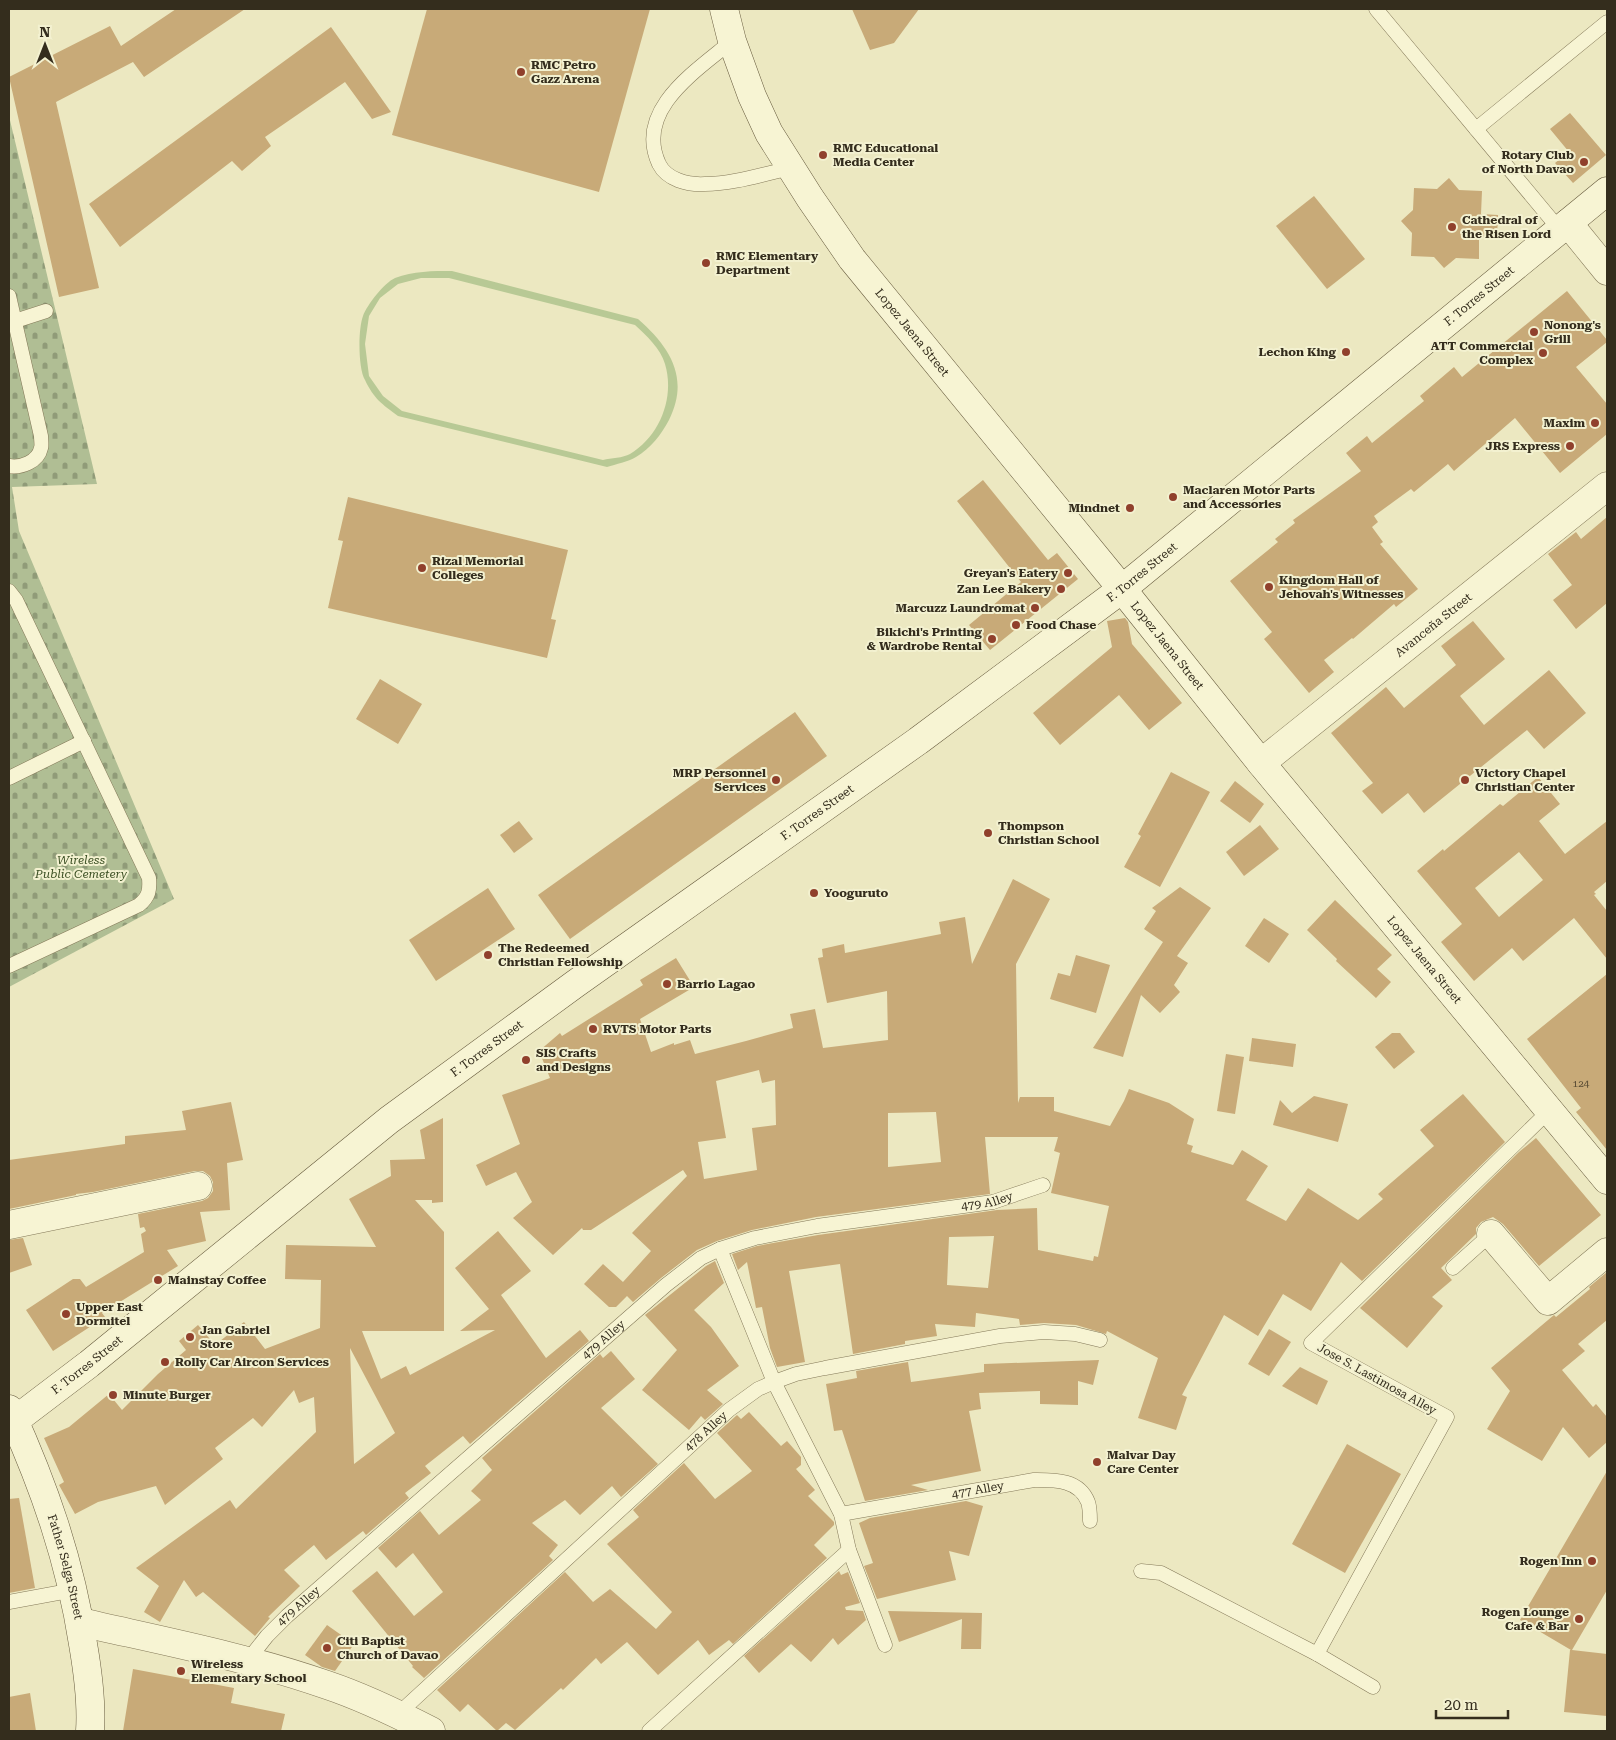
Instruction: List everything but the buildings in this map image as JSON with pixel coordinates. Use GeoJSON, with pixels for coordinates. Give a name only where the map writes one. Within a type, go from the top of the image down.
{"type":"FeatureCollection","features":[{"type":"Feature","properties":{"kind":"street","name":"Lopez Jaena Street"},"geometry":{"type":"LineString","coordinates":[[724,9],[732,41],[752,96],[769,133],[852,260],[1122,589],[1261,763],[1607,1180]]}},
{"type":"Feature","properties":{"kind":"street","name":"F. Torres Street"},"geometry":{"type":"LineString","coordinates":[[11,1415],[82,1370],[396,1114],[575,984],[918,741],[1122,589],[1607,191]]}},
{"type":"Feature","properties":{"kind":"street"},"geometry":{"type":"LineString","coordinates":[[1564,227],[1607,271]]}},
{"type":"Feature","properties":{"kind":"street","name":"Avanceña Street"},"geometry":{"type":"LineString","coordinates":[[1261,763],[1607,486]]}},
{"type":"Feature","properties":{"kind":"street"},"geometry":{"type":"LineString","coordinates":[[9,1225],[198,1186]]}},
{"type":"Feature","properties":{"kind":"street"},"geometry":{"type":"LineString","coordinates":[[1491,1234],[1548,1301],[1607,1252]]}},
{"type":"Feature","properties":{"kind":"street","name":"Father Selga Street"},"geometry":{"type":"LineString","coordinates":[[11,1415],[35,1467],[63,1549],[74,1590],[89,1682],[90,1731]]}},
{"type":"Feature","properties":{"kind":"street"},"geometry":{"type":"LineString","coordinates":[[80,1622],[248,1660],[328,1685],[398,1714],[431,1731]]}},
{"type":"Feature","properties":{"kind":"lane"},"geometry":{"type":"LineString","coordinates":[[1376,9],[1476,129],[1564,227]]}},
{"type":"Feature","properties":{"kind":"lane"},"geometry":{"type":"LineString","coordinates":[[1476,129],[1607,22]]}},
{"type":"Feature","properties":{"kind":"lane"},"geometry":{"type":"LineString","coordinates":[[732,41],[677,88],[664,104],[654,130],[654,152],[661,167],[672,178],[689,183],[726,182],[791,168]]}},
{"type":"Feature","properties":{"kind":"lane"},"geometry":{"type":"LineString","coordinates":[[9,296],[39,422],[41,448],[37,457],[30,463],[16,467],[9,466]]}},
{"type":"Feature","properties":{"kind":"lane"},"geometry":{"type":"LineString","coordinates":[[15,321],[46,311]]}},
{"type":"Feature","properties":{"kind":"lane"},"geometry":{"type":"LineString","coordinates":[[9,591],[16,600],[149,878],[150,890],[147,898],[140,905],[9,966]]}},
{"type":"Feature","properties":{"kind":"lane"},"geometry":{"type":"LineString","coordinates":[[9,778],[84,741]]}},
{"type":"Feature","properties":{"kind":"lane","name":"Jose S. Lastimosa Alley"},"geometry":{"type":"LineString","coordinates":[[1317,1654],[1447,1417],[1311,1343],[1550,1110]]}},
{"type":"Feature","properties":{"kind":"lane","name":"479 Alley"},"geometry":{"type":"LineString","coordinates":[[248,1660],[267,1636],[287,1616],[666,1284],[701,1258],[720,1249],[754,1238],[817,1226],[994,1202],[1043,1185]]}},
{"type":"Feature","properties":{"kind":"lane"},"geometry":{"type":"LineString","coordinates":[[1452,1268],[1491,1234]]}},
{"type":"Feature","properties":{"kind":"lane"},"geometry":{"type":"LineString","coordinates":[[720,1249],[774,1382],[841,1514],[849,1550],[885,1644]]}},
{"type":"Feature","properties":{"kind":"lane","name":"478 Alley"},"geometry":{"type":"LineString","coordinates":[[398,1714],[729,1410],[758,1389],[796,1374],[1000,1336],[1044,1332],[1075,1334],[1100,1340]]}},
{"type":"Feature","properties":{"kind":"lane","name":"477 Alley"},"geometry":{"type":"LineString","coordinates":[[841,1514],[1034,1480],[1056,1480],[1071,1484],[1082,1491],[1088,1502],[1090,1521]]}},
{"type":"Feature","properties":{"kind":"lane"},"geometry":{"type":"LineString","coordinates":[[649,1731],[849,1550]]}},
{"type":"Feature","properties":{"kind":"lane"},"geometry":{"type":"LineString","coordinates":[[1141,1571],[1161,1573],[1317,1654],[1373,1687]]}},
{"type":"Feature","properties":{"kind":"lane"},"geometry":{"type":"LineString","coordinates":[[9,1602],[74,1590]]}},
{"type":"Feature","properties":{"kind":"green space","name":"Wireless Public Cemetery"},"geometry":{"type":"Polygon","coordinates":[[[9,116],[97,484],[12,487],[19,531],[174,899],[9,987],[9,116]]]}},
{"type":"Feature","properties":{"kind":"green space"},"geometry":{"type":"Polygon","coordinates":[[[430,271],[452,271],[638,319],[667,352],[677,377],[678,390],[675,405],[669,420],[659,436],[646,450],[636,457],[607,467],[398,416],[387,408],[372,392],[365,380],[361,367],[359,348],[363,316],[376,295],[386,284],[395,278],[430,271]],[[421,278],[398,284],[380,298],[369,316],[365,344],[369,376],[383,396],[402,411],[603,460],[630,454],[650,437],[657,426],[666,402],[668,377],[663,358],[657,348],[635,325],[449,278],[421,278]]]}},
{"type":"Feature","properties":{"kind":"place","name":"RMC Petro Gazz Arena"},"geometry":{"type":"Point","coordinates":[521,72]}},
{"type":"Feature","properties":{"kind":"place","name":"RMC Educational Media Center"},"geometry":{"type":"Point","coordinates":[823,155]}},
{"type":"Feature","properties":{"kind":"place","name":"Rotary Club of North Davao"},"geometry":{"type":"Point","coordinates":[1584,162]}},
{"type":"Feature","properties":{"kind":"place","name":"Cathedral of the Risen Lord"},"geometry":{"type":"Point","coordinates":[1452,227]}},
{"type":"Feature","properties":{"kind":"place","name":"RMC Elementary Department"},"geometry":{"type":"Point","coordinates":[706,263]}},
{"type":"Feature","properties":{"kind":"place","name":"Nonong's Grill"},"geometry":{"type":"Point","coordinates":[1534,332]}},
{"type":"Feature","properties":{"kind":"place","name":"Lechon King"},"geometry":{"type":"Point","coordinates":[1346,352]}},
{"type":"Feature","properties":{"kind":"place","name":"ATT Commercial Complex"},"geometry":{"type":"Point","coordinates":[1543,353]}},
{"type":"Feature","properties":{"kind":"place","name":"Maxim"},"geometry":{"type":"Point","coordinates":[1595,423]}},
{"type":"Feature","properties":{"kind":"place","name":"JRS Express"},"geometry":{"type":"Point","coordinates":[1570,446]}},
{"type":"Feature","properties":{"kind":"place","name":"Maclaren Motor Parts and Accessories"},"geometry":{"type":"Point","coordinates":[1173,497]}},
{"type":"Feature","properties":{"kind":"place","name":"Mindnet"},"geometry":{"type":"Point","coordinates":[1130,508]}},
{"type":"Feature","properties":{"kind":"place","name":"Rizal Memorial Colleges"},"geometry":{"type":"Point","coordinates":[422,568]}},
{"type":"Feature","properties":{"kind":"place","name":"Greyan's Eatery"},"geometry":{"type":"Point","coordinates":[1068,573]}},
{"type":"Feature","properties":{"kind":"place","name":"Kingdom Hall of Jehovah's Witnesses"},"geometry":{"type":"Point","coordinates":[1269,587]}},
{"type":"Feature","properties":{"kind":"place","name":"Zan Lee Bakery"},"geometry":{"type":"Point","coordinates":[1061,589]}},
{"type":"Feature","properties":{"kind":"place","name":"Marcuzz Laundromat"},"geometry":{"type":"Point","coordinates":[1035,608]}},
{"type":"Feature","properties":{"kind":"place","name":"Food Chase"},"geometry":{"type":"Point","coordinates":[1016,625]}},
{"type":"Feature","properties":{"kind":"place","name":"Bikichi's Printing & Wardrobe Rental"},"geometry":{"type":"Point","coordinates":[992,639]}},
{"type":"Feature","properties":{"kind":"place","name":"MRP Personnel Services"},"geometry":{"type":"Point","coordinates":[776,780]}},
{"type":"Feature","properties":{"kind":"place","name":"Victory Chapel Christian Center"},"geometry":{"type":"Point","coordinates":[1465,780]}},
{"type":"Feature","properties":{"kind":"place","name":"Thompson Christian School"},"geometry":{"type":"Point","coordinates":[988,833]}},
{"type":"Feature","properties":{"kind":"place","name":"Yooguruto"},"geometry":{"type":"Point","coordinates":[814,893]}},
{"type":"Feature","properties":{"kind":"place","name":"The Redeemed Christian Fellowship"},"geometry":{"type":"Point","coordinates":[488,955]}},
{"type":"Feature","properties":{"kind":"place","name":"Barrio Lagao"},"geometry":{"type":"Point","coordinates":[667,984]}},
{"type":"Feature","properties":{"kind":"place","name":"RVTS Motor Parts"},"geometry":{"type":"Point","coordinates":[593,1029]}},
{"type":"Feature","properties":{"kind":"place","name":"SIS Crafts and Designs"},"geometry":{"type":"Point","coordinates":[526,1060]}},
{"type":"Feature","properties":{"kind":"place","name":"Mainstay Coffee"},"geometry":{"type":"Point","coordinates":[158,1280]}},
{"type":"Feature","properties":{"kind":"place","name":"Upper East Dormitel"},"geometry":{"type":"Point","coordinates":[66,1314]}},
{"type":"Feature","properties":{"kind":"place","name":"Jan Gabriel Store"},"geometry":{"type":"Point","coordinates":[190,1337]}},
{"type":"Feature","properties":{"kind":"place","name":"Rolly Car Aircon Services"},"geometry":{"type":"Point","coordinates":[165,1362]}},
{"type":"Feature","properties":{"kind":"place","name":"Minute Burger"},"geometry":{"type":"Point","coordinates":[113,1395]}},
{"type":"Feature","properties":{"kind":"place","name":"Malvar Day Care Center"},"geometry":{"type":"Point","coordinates":[1097,1462]}},
{"type":"Feature","properties":{"kind":"place","name":"Rogen Inn"},"geometry":{"type":"Point","coordinates":[1592,1561]}},
{"type":"Feature","properties":{"kind":"place","name":"Rogen Lounge Cafe & Bar"},"geometry":{"type":"Point","coordinates":[1579,1619]}},
{"type":"Feature","properties":{"kind":"place","name":"Citi Baptist Church of Davao"},"geometry":{"type":"Point","coordinates":[327,1648]}},
{"type":"Feature","properties":{"kind":"place","name":"Wireless Elementary School"},"geometry":{"type":"Point","coordinates":[181,1671]}}]}
